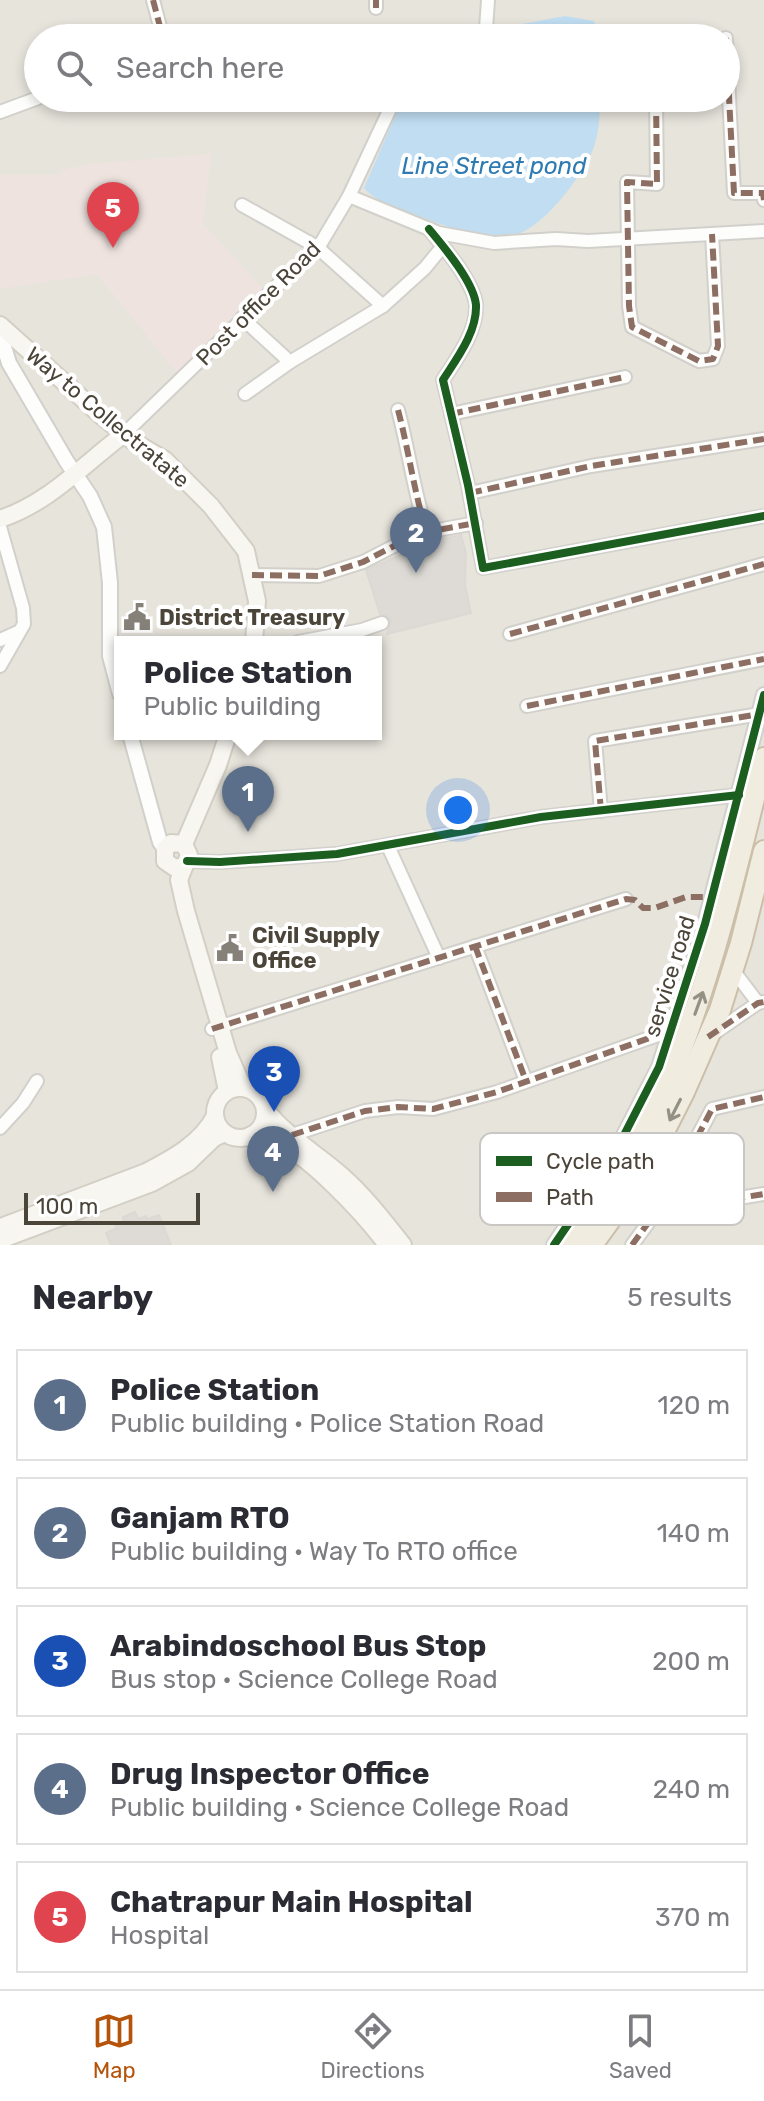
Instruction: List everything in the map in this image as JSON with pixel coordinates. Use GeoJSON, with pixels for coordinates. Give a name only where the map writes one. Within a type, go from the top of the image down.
{"type":"FeatureCollection","features":[{"type":"Feature","properties":{"kind":"highway"},"geometry":{"type":"LineString","coordinates":[[642,1133],[665,1090],[701,999],[764,758]]}},
{"type":"Feature","properties":{"kind":"highway"},"geometry":{"type":"LineString","coordinates":[[663,1133],[708,1037],[733,970],[764,851]]}},
{"type":"Feature","properties":{"kind":"highway"},"geometry":{"type":"LineString","coordinates":[[572,1245],[585,1225]]}},
{"type":"Feature","properties":{"kind":"highway"},"geometry":{"type":"LineString","coordinates":[[592,1245],[606,1225]]}},
{"type":"Feature","properties":{"kind":"main road","name":"Way to Collectratate"},"geometry":{"type":"LineString","coordinates":[[0,325],[124,434],[165,460],[211,506],[246,551],[257,601],[254,636]]}},
{"type":"Feature","properties":{"kind":"main road","name":"Post office Road"},"geometry":{"type":"LineString","coordinates":[[0,519],[45,498],[124,434]]}},
{"type":"Feature","properties":{"kind":"main road"},"geometry":{"type":"LineString","coordinates":[[226,740],[177,857],[179,880],[217,1028],[226,1078],[235,1089],[258,1094],[278,1126],[341,1175],[364,1197],[403,1245]]}},
{"type":"Feature","properties":{"kind":"main road"},"geometry":{"type":"LineString","coordinates":[[0,1228],[122,1182],[168,1161],[208,1130],[215,1116],[217,1101],[235,1089]]}},
{"type":"Feature","properties":{"kind":"main road"},"geometry":{"type":"LineString","coordinates":[[251,1135],[262,1126],[266,1110]]}},
{"type":"Feature","properties":{"kind":"main road"},"geometry":{"type":"LineString","coordinates":[[215,1116],[225,1133],[238,1138],[251,1135],[269,1138],[282,1144],[351,1204],[387,1245]]}},
{"type":"Feature","properties":{"kind":"main road"},"geometry":{"type":"LineString","coordinates":[[0,1240],[152,1183],[188,1163],[214,1138],[225,1133]]}},
{"type":"Feature","properties":{"kind":"street"},"geometry":{"type":"LineString","coordinates":[[153,0],[159,24]]}},
{"type":"Feature","properties":{"kind":"street"},"geometry":{"type":"LineString","coordinates":[[486,24],[488,0]]}},
{"type":"Feature","properties":{"kind":"street"},"geometry":{"type":"LineString","coordinates":[[0,112],[24,103]]}},
{"type":"Feature","properties":{"kind":"street","name":"Post office Road"},"geometry":{"type":"LineString","coordinates":[[124,434],[317,247],[349,196],[388,112]]}},
{"type":"Feature","properties":{"kind":"street"},"geometry":{"type":"LineString","coordinates":[[656,112],[657,184],[627,182],[632,327],[699,361],[713,359],[718,346],[712,234]]}},
{"type":"Feature","properties":{"kind":"street"},"geometry":{"type":"LineString","coordinates":[[730,112],[734,193],[763,193],[764,200]]}},
{"type":"Feature","properties":{"kind":"street"},"geometry":{"type":"LineString","coordinates":[[349,196],[439,233],[494,243],[764,231]]}},
{"type":"Feature","properties":{"kind":"street"},"geometry":{"type":"LineString","coordinates":[[242,205],[317,247],[383,306]]}},
{"type":"Feature","properties":{"kind":"street"},"geometry":{"type":"LineString","coordinates":[[429,229],[466,281],[476,304],[469,337],[443,380],[470,493],[483,568],[764,516]]}},
{"type":"Feature","properties":{"kind":"street"},"geometry":{"type":"LineString","coordinates":[[245,394],[290,362],[383,306],[425,268],[443,246]]}},
{"type":"Feature","properties":{"kind":"street"},"geometry":{"type":"LineString","coordinates":[[242,318],[290,362]]}},
{"type":"Feature","properties":{"kind":"street"},"geometry":{"type":"LineString","coordinates":[[0,334],[9,363],[90,496],[104,527],[110,583],[110,656],[114,671]]}},
{"type":"Feature","properties":{"kind":"street"},"geometry":{"type":"LineString","coordinates":[[451,414],[625,377]]}},
{"type":"Feature","properties":{"kind":"street"},"geometry":{"type":"LineString","coordinates":[[398,410],[416,499],[427,533]]}},
{"type":"Feature","properties":{"kind":"street"},"geometry":{"type":"LineString","coordinates":[[470,493],[591,466],[764,439]]}},
{"type":"Feature","properties":{"kind":"street"},"geometry":{"type":"LineString","coordinates":[[252,575],[319,576],[363,562],[427,533],[476,523]]}},
{"type":"Feature","properties":{"kind":"street"},"geometry":{"type":"LineString","coordinates":[[0,527],[23,608],[24,624],[0,666]]}},
{"type":"Feature","properties":{"kind":"street"},"geometry":{"type":"LineString","coordinates":[[510,634],[764,564]]}},
{"type":"Feature","properties":{"kind":"street"},"geometry":{"type":"LineString","coordinates":[[330,636],[382,623]]}},
{"type":"Feature","properties":{"kind":"street"},"geometry":{"type":"LineString","coordinates":[[0,640],[18,632]]}},
{"type":"Feature","properties":{"kind":"street"},"geometry":{"type":"LineString","coordinates":[[527,706],[764,659]]}},
{"type":"Feature","properties":{"kind":"street","name":"service road"},"geometry":{"type":"LineString","coordinates":[[625,1133],[659,1067],[672,1030],[705,924],[764,695]]}},
{"type":"Feature","properties":{"kind":"street"},"geometry":{"type":"LineString","coordinates":[[601,811],[595,741],[760,714]]}},
{"type":"Feature","properties":{"kind":"street"},"geometry":{"type":"LineString","coordinates":[[131,740],[160,842],[177,857],[220,862],[337,854],[541,817],[739,795]]}},
{"type":"Feature","properties":{"kind":"street"},"geometry":{"type":"LineString","coordinates":[[388,846],[439,958]]}},
{"type":"Feature","properties":{"kind":"street"},"geometry":{"type":"LineString","coordinates":[[741,943],[764,898]]}},
{"type":"Feature","properties":{"kind":"street"},"geometry":{"type":"LineString","coordinates":[[217,1028],[626,899]]}},
{"type":"Feature","properties":{"kind":"street"},"geometry":{"type":"LineString","coordinates":[[475,946],[526,1081]]}},
{"type":"Feature","properties":{"kind":"street"},"geometry":{"type":"LineString","coordinates":[[708,1037],[761,1003],[733,970]]}},
{"type":"Feature","properties":{"kind":"street"},"geometry":{"type":"LineString","coordinates":[[292,1135],[365,1111],[398,1107],[433,1109],[526,1081],[672,1030]]}},
{"type":"Feature","properties":{"kind":"street"},"geometry":{"type":"LineString","coordinates":[[0,1128],[23,1103],[37,1081]]}},
{"type":"Feature","properties":{"kind":"street"},"geometry":{"type":"LineString","coordinates":[[699,1133],[712,1109],[764,1097]]}},
{"type":"Feature","properties":{"kind":"street"},"geometry":{"type":"LineString","coordinates":[[744,1197],[764,1194]]}},
{"type":"Feature","properties":{"kind":"street","name":"service road"},"geometry":{"type":"LineString","coordinates":[[554,1245],[568,1225]]}},
{"type":"Feature","properties":{"kind":"street"},"geometry":{"type":"LineString","coordinates":[[632,1245],[647,1225]]}},
{"type":"Feature","properties":{"kind":"shaded area"},"geometry":{"type":"Polygon","coordinates":[[[0,0],[764,0],[764,1245],[0,1245],[0,0]]]}},
{"type":"Feature","properties":{"kind":"shaded area"},"geometry":{"type":"Polygon","coordinates":[[[211,154],[203,224],[265,291],[178,374],[97,274],[0,289],[0,175],[58,175],[67,169],[92,164],[211,154]]]}},
{"type":"Feature","properties":{"kind":"water"},"geometry":{"type":"Polygon","coordinates":[[[565,16],[594,21],[595,24],[523,24],[565,16]]]}},
{"type":"Feature","properties":{"kind":"water","name":"Line Street pond"},"geometry":{"type":"Polygon","coordinates":[[[397,112],[599,112],[592,152],[579,175],[548,213],[536,224],[514,235],[479,235],[446,226],[392,206],[364,188],[397,112]]]}},
{"type":"Feature","properties":{"kind":"building"},"geometry":{"type":"Polygon","coordinates":[[[461,535],[466,553],[465,585],[471,613],[387,634],[391,621],[380,614],[366,570],[430,542],[461,535]]]}},
{"type":"Feature","properties":{"kind":"building"},"geometry":{"type":"Polygon","coordinates":[[[135,1212],[138,1219],[159,1215],[171,1245],[111,1245],[106,1233],[117,1228],[115,1225],[124,1221],[123,1217],[135,1212]]]}},
{"type":"Feature","properties":{"kind":"marked path"},"geometry":{"type":"LineString","coordinates":[[153,0],[159,24]]}},
{"type":"Feature","properties":{"kind":"marked path"},"geometry":{"type":"LineString","coordinates":[[376,0],[376,8]]}},
{"type":"Feature","properties":{"kind":"marked path"},"geometry":{"type":"LineString","coordinates":[[656,112],[657,184],[627,182],[632,327],[699,361],[713,359],[718,346],[712,234]]}},
{"type":"Feature","properties":{"kind":"marked path"},"geometry":{"type":"LineString","coordinates":[[730,112],[734,193],[763,193],[764,200]]}},
{"type":"Feature","properties":{"kind":"marked path"},"geometry":{"type":"LineString","coordinates":[[451,414],[625,377]]}},
{"type":"Feature","properties":{"kind":"marked path"},"geometry":{"type":"LineString","coordinates":[[398,410],[427,533]]}},
{"type":"Feature","properties":{"kind":"marked path"},"geometry":{"type":"LineString","coordinates":[[470,493],[591,466],[764,439]]}},
{"type":"Feature","properties":{"kind":"marked path"},"geometry":{"type":"LineString","coordinates":[[252,575],[319,576],[363,562],[432,531],[476,523]]}},
{"type":"Feature","properties":{"kind":"marked path"},"geometry":{"type":"LineString","coordinates":[[510,634],[764,564]]}},
{"type":"Feature","properties":{"kind":"marked path"},"geometry":{"type":"LineString","coordinates":[[527,706],[764,659]]}},
{"type":"Feature","properties":{"kind":"marked path"},"geometry":{"type":"LineString","coordinates":[[601,811],[595,741],[760,714]]}},
{"type":"Feature","properties":{"kind":"marked path"},"geometry":{"type":"LineString","coordinates":[[212,1029],[626,899],[635,900],[643,908],[655,908],[686,897],[712,897]]}},
{"type":"Feature","properties":{"kind":"marked path"},"geometry":{"type":"LineString","coordinates":[[475,946],[526,1081]]}},
{"type":"Feature","properties":{"kind":"marked path"},"geometry":{"type":"LineString","coordinates":[[708,1037],[764,1002]]}},
{"type":"Feature","properties":{"kind":"marked path"},"geometry":{"type":"LineString","coordinates":[[292,1135],[365,1111],[398,1107],[433,1109],[497,1092],[672,1030]]}},
{"type":"Feature","properties":{"kind":"marked path"},"geometry":{"type":"LineString","coordinates":[[699,1133],[712,1109],[764,1097]]}},
{"type":"Feature","properties":{"kind":"marked path"},"geometry":{"type":"LineString","coordinates":[[744,1197],[764,1194]]}},
{"type":"Feature","properties":{"kind":"marked path"},"geometry":{"type":"LineString","coordinates":[[632,1245],[647,1225]]}},
{"type":"Feature","properties":{"kind":"cycle path"},"geometry":{"type":"LineString","coordinates":[[429,229],[464,275],[476,305],[470,335],[443,380],[468,485],[483,568],[764,516]]}},
{"type":"Feature","properties":{"kind":"cycle path"},"geometry":{"type":"LineString","coordinates":[[625,1133],[659,1067],[705,924],[764,695]]}},
{"type":"Feature","properties":{"kind":"cycle path"},"geometry":{"type":"LineString","coordinates":[[187,861],[220,862],[337,854],[541,817],[739,795]]}},
{"type":"Feature","properties":{"kind":"cycle path"},"geometry":{"type":"LineString","coordinates":[[554,1245],[568,1225]]}},
{"type":"Feature","properties":{"kind":"place","name":"Chatrapur Main Hospital"},"geometry":{"type":"Point","coordinates":[113,248]}},
{"type":"Feature","properties":{"kind":"place","name":"Ganjam RTO"},"geometry":{"type":"Point","coordinates":[416,573]}},
{"type":"Feature","properties":{"kind":"place","name":"District Treasury"},"geometry":{"type":"Point","coordinates":[137,617]}},
{"type":"Feature","properties":{"kind":"place","name":"Police Station"},"geometry":{"type":"Point","coordinates":[248,832]}},
{"type":"Feature","properties":{"kind":"place","name":"Civil Supply Office"},"geometry":{"type":"Point","coordinates":[230,948]}},
{"type":"Feature","properties":{"kind":"place","name":"Arabindoschool Bus Stop"},"geometry":{"type":"Point","coordinates":[274,1112]}},
{"type":"Feature","properties":{"kind":"place","name":"Drug Inspector Office"},"geometry":{"type":"Point","coordinates":[273,1192]}}]}
